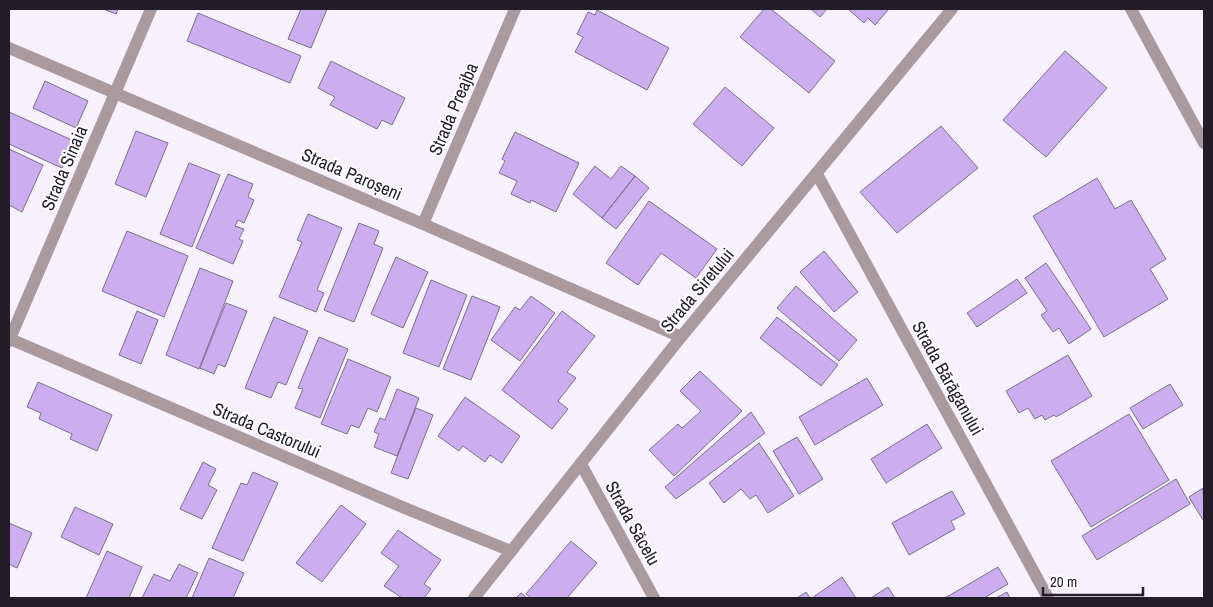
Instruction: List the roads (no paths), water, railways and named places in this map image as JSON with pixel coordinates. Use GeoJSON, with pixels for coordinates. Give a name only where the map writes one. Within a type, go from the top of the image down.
{"type":"FeatureCollection","features":[{"type":"Feature","properties":{"kind":"street","name":"Strada Sinaia"},"geometry":{"type":"LineString","coordinates":[[9,340],[151,9]]}},
{"type":"Feature","properties":{"kind":"street","name":"Strada Preajba"},"geometry":{"type":"LineString","coordinates":[[424,224],[515,9]]}},
{"type":"Feature","properties":{"kind":"street","name":"Strada Siretului"},"geometry":{"type":"LineString","coordinates":[[474,598],[681,337],[952,9]]}},
{"type":"Feature","properties":{"kind":"street"},"geometry":{"type":"LineString","coordinates":[[1131,9],[1204,143]]}},
{"type":"Feature","properties":{"kind":"street","name":"Strada Paroșeni"},"geometry":{"type":"LineString","coordinates":[[9,48],[424,224],[681,337]]}},
{"type":"Feature","properties":{"kind":"street","name":"Strada Bărăganului"},"geometry":{"type":"LineString","coordinates":[[817,174],[1048,598]]}},
{"type":"Feature","properties":{"kind":"street","name":"Strada Castorului"},"geometry":{"type":"LineString","coordinates":[[9,340],[407,509],[511,551]]}},
{"type":"Feature","properties":{"kind":"street","name":"Strada Săcelu"},"geometry":{"type":"LineString","coordinates":[[581,464],[654,598]]}}]}
